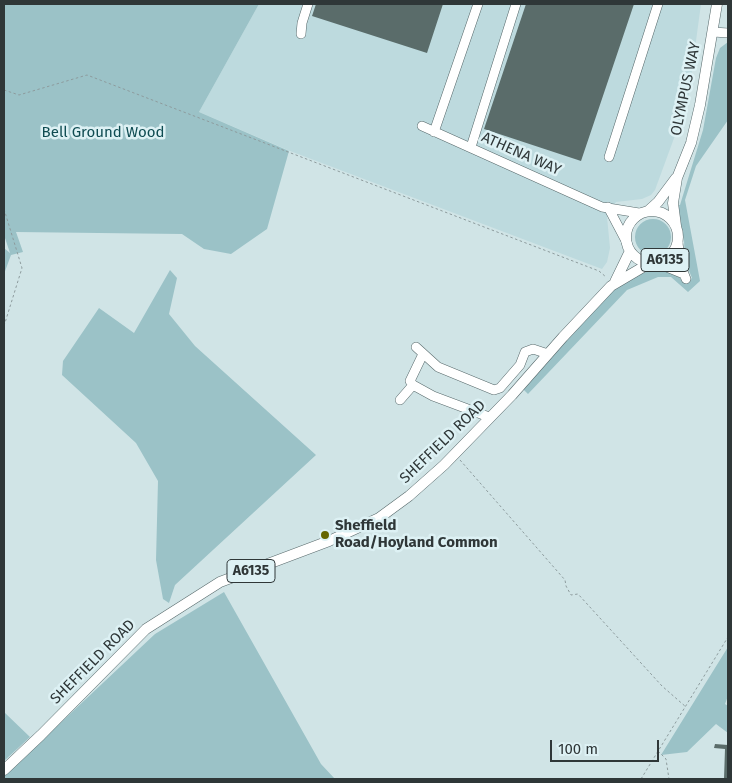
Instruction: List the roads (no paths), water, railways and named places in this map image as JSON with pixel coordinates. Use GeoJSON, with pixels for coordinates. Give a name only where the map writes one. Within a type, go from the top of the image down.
{"type":"FeatureCollection","features":[{"type":"Feature","properties":{"kind":"main road","name":"OLYMPUS WAY"},"geometry":{"type":"LineString","coordinates":[[678,243],[673,203],[677,178],[691,143],[700,105],[717,4]]}},
{"type":"Feature","properties":{"kind":"main road","name":"OLYMPUS WAY"},"geometry":{"type":"LineString","coordinates":[[629,248],[628,226],[658,202],[677,178]]}},
{"type":"Feature","properties":{"kind":"main road","name":"A6135"},"geometry":{"type":"LineString","coordinates":[[644,212],[665,214],[676,226]]}},
{"type":"Feature","properties":{"kind":"main road","name":"A6135"},"geometry":{"type":"LineString","coordinates":[[629,248],[636,258],[654,263],[670,256],[678,243]]}},
{"type":"Feature","properties":{"kind":"main road","name":"SHEFFIELD ROAD"},"geometry":{"type":"LineString","coordinates":[[4,770],[146,629],[220,582],[329,541],[379,518],[409,496],[455,454],[512,395],[613,284],[629,248]]}},
{"type":"Feature","properties":{"kind":"main road","name":"SHEFFIELD ROAD"},"geometry":{"type":"LineString","coordinates":[[613,284],[654,263]]}},
{"type":"Feature","properties":{"kind":"street"},"geometry":{"type":"LineString","coordinates":[[301,34],[302,23],[308,4]]}},
{"type":"Feature","properties":{"kind":"street"},"geometry":{"type":"LineString","coordinates":[[434,132],[478,4]]}},
{"type":"Feature","properties":{"kind":"street"},"geometry":{"type":"LineString","coordinates":[[471,147],[516,4]]}},
{"type":"Feature","properties":{"kind":"street"},"geometry":{"type":"LineString","coordinates":[[609,157],[658,4]]}},
{"type":"Feature","properties":{"kind":"street"},"geometry":{"type":"LineString","coordinates":[[713,32],[728,33]]}},
{"type":"Feature","properties":{"kind":"street","name":"ATHENA WAY"},"geometry":{"type":"LineString","coordinates":[[422,126],[602,207],[644,212]]}},
{"type":"Feature","properties":{"kind":"street"},"geometry":{"type":"LineString","coordinates":[[608,207],[629,248]]}},
{"type":"Feature","properties":{"kind":"street"},"geometry":{"type":"LineString","coordinates":[[654,263],[685,276],[678,243]]}},
{"type":"Feature","properties":{"kind":"street"},"geometry":{"type":"LineString","coordinates":[[489,417],[433,396],[413,385],[410,381],[419,351],[438,367],[494,390],[500,388],[520,365],[525,352],[533,349],[548,354]]}},
{"type":"Feature","properties":{"kind":"street"},"geometry":{"type":"LineString","coordinates":[[400,400],[413,385]]}},
{"type":"Feature","properties":{"kind":"place","name":"Sheffield Road/Hoyland Common"},"geometry":{"type":"Point","coordinates":[325,535]}},
{"type":"Feature","properties":{"kind":"park label","name":"Bell Ground Wood"},"geometry":{"type":"Point","coordinates":[103,133]}}]}
